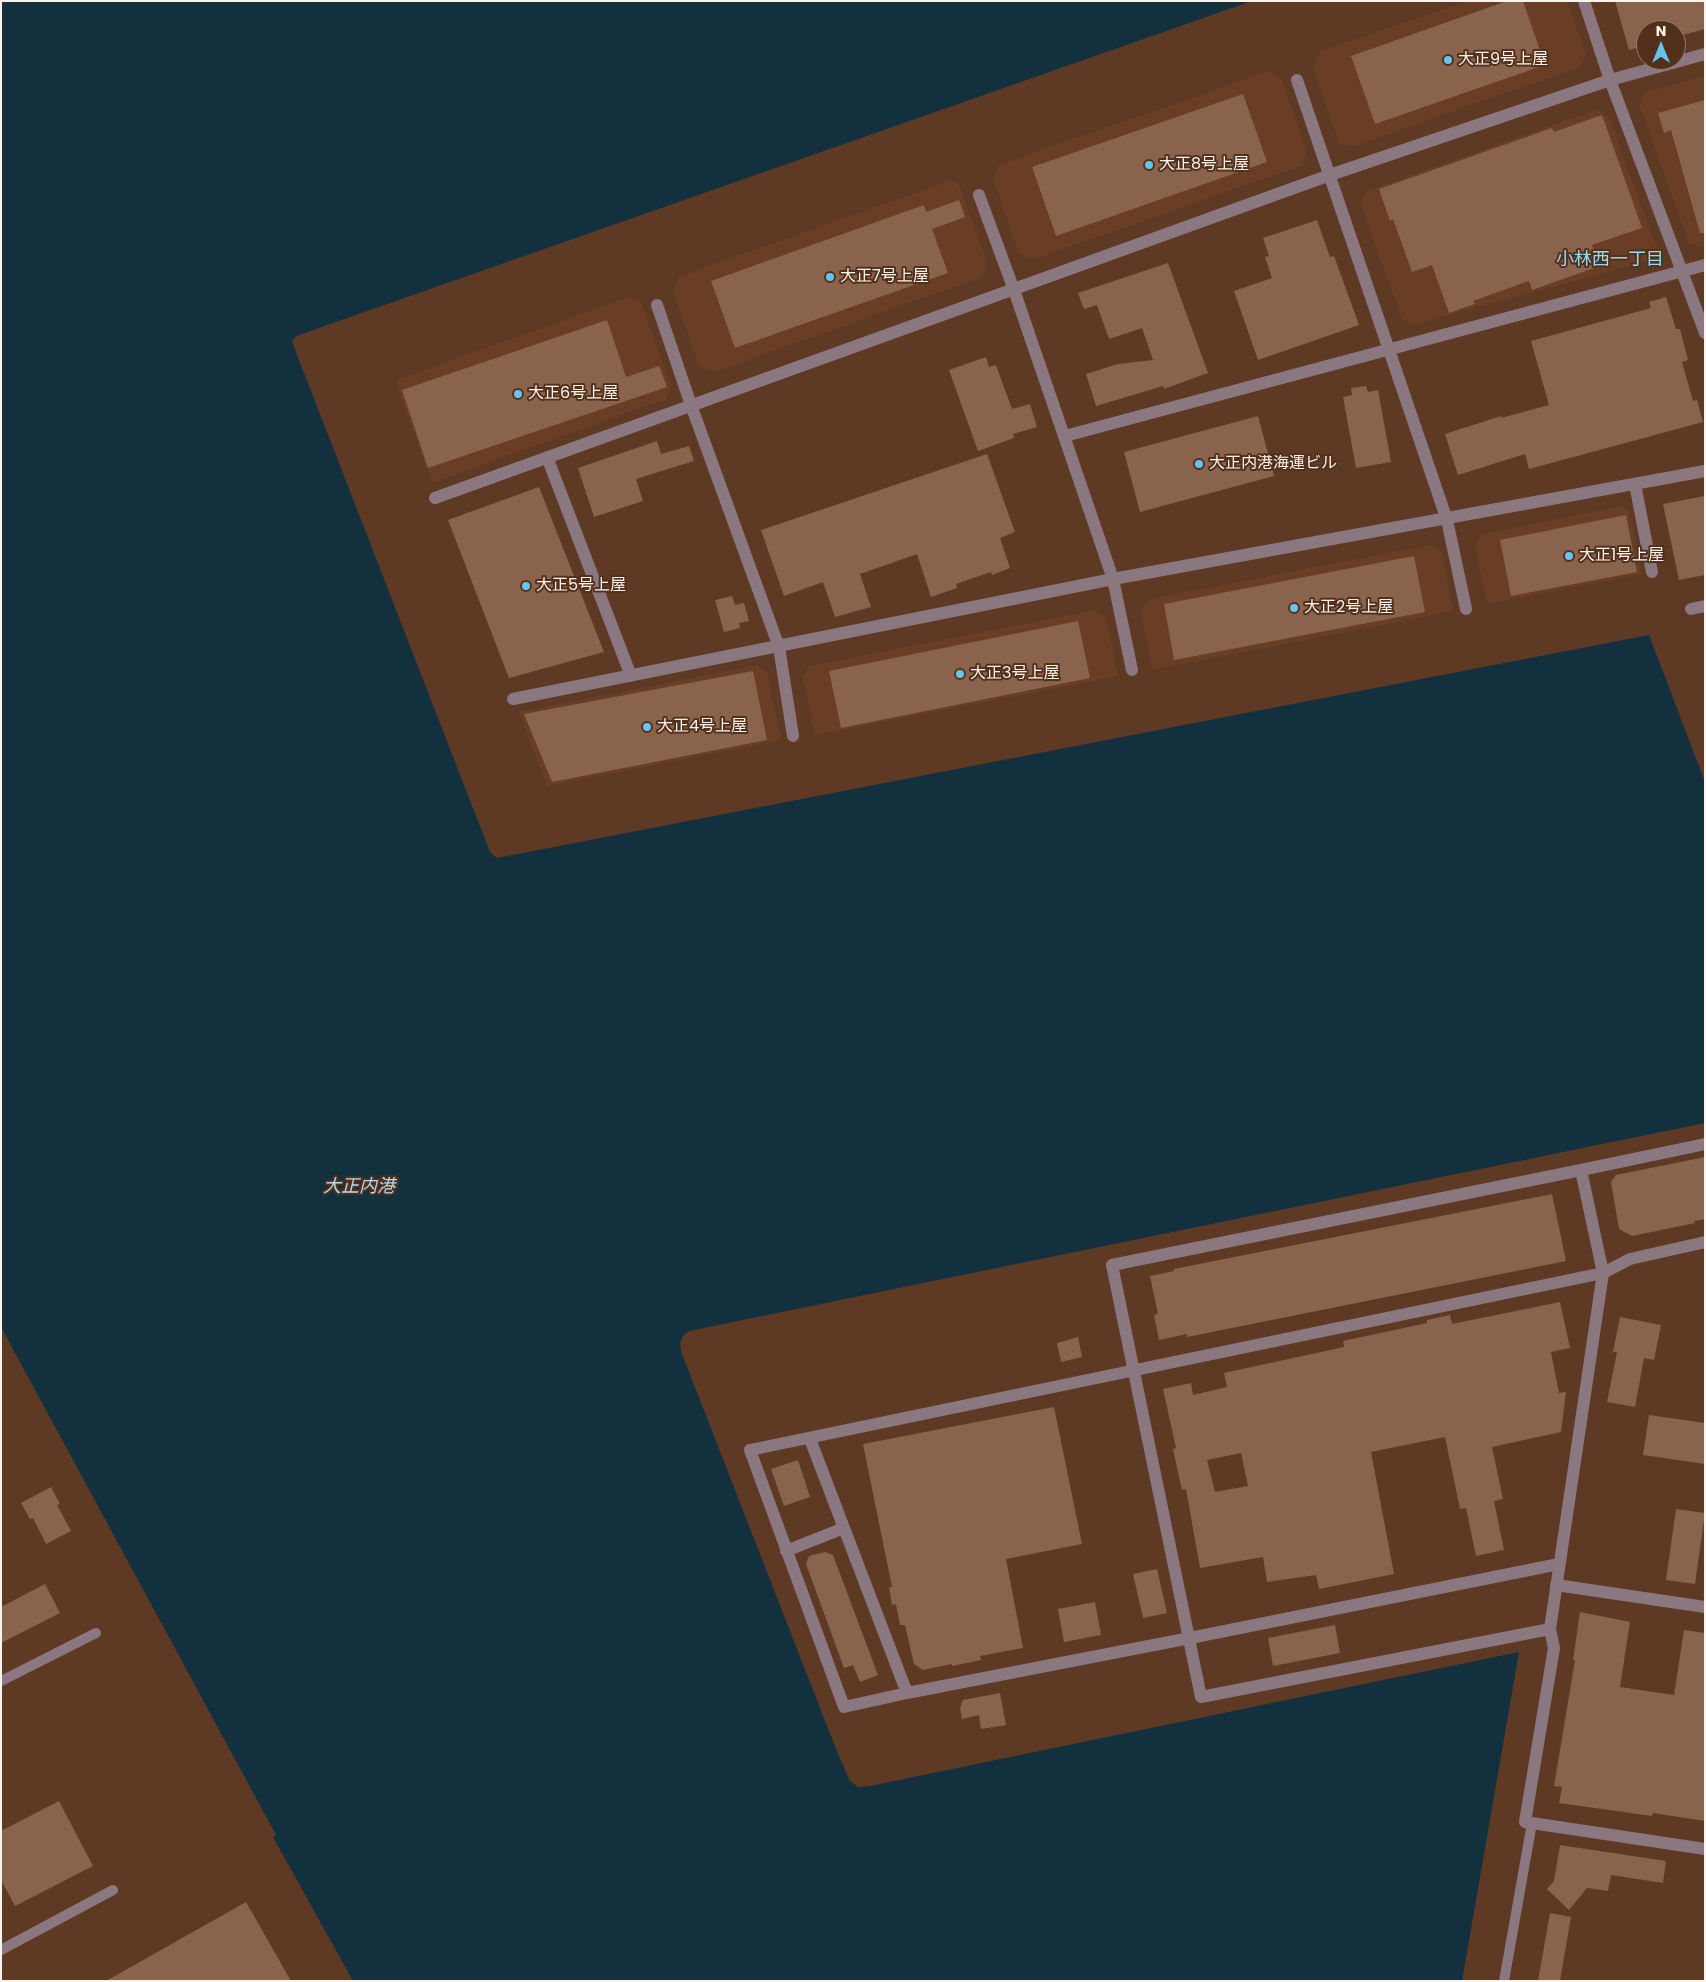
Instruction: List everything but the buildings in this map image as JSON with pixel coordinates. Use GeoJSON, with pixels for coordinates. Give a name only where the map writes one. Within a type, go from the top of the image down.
{"type":"FeatureCollection","features":[{"type":"Feature","properties":{"kind":"street"},"geometry":{"type":"LineString","coordinates":[[1584,1],[1610,80],[1705,333]]}},
{"type":"Feature","properties":{"kind":"street"},"geometry":{"type":"LineString","coordinates":[[435,498],[1330,175],[1610,80],[1705,54]]}},
{"type":"Feature","properties":{"kind":"street"},"geometry":{"type":"LineString","coordinates":[[1297,80],[1446,520],[1466,608]]}},
{"type":"Feature","properties":{"kind":"street"},"geometry":{"type":"LineString","coordinates":[[979,195],[1065,436],[1113,579],[1132,670]]}},
{"type":"Feature","properties":{"kind":"street"},"geometry":{"type":"LineString","coordinates":[[1065,436],[1705,265]]}},
{"type":"Feature","properties":{"kind":"street"},"geometry":{"type":"LineString","coordinates":[[657,305],[691,405],[779,647],[793,736]]}},
{"type":"Feature","properties":{"kind":"street"},"geometry":{"type":"LineString","coordinates":[[547,457],[631,676]]}},
{"type":"Feature","properties":{"kind":"street"},"geometry":{"type":"LineString","coordinates":[[513,699],[1113,579],[1446,520],[1705,471]]}},
{"type":"Feature","properties":{"kind":"street"},"geometry":{"type":"LineString","coordinates":[[1635,484],[1652,572]]}},
{"type":"Feature","properties":{"kind":"street"},"geometry":{"type":"LineString","coordinates":[[1691,609],[1705,606]]}},
{"type":"Feature","properties":{"kind":"street"},"geometry":{"type":"LineString","coordinates":[[1550,1629],[1201,1697],[1135,1369],[1112,1265],[1705,1144]]}},
{"type":"Feature","properties":{"kind":"street"},"geometry":{"type":"LineString","coordinates":[[1582,1170],[1604,1273],[1550,1629],[1554,1648],[1525,1822],[1705,1849]]}},
{"type":"Feature","properties":{"kind":"street"},"geometry":{"type":"LineString","coordinates":[[1559,1564],[844,1707],[750,1450],[1604,1273],[1630,1259],[1705,1242]]}},
{"type":"Feature","properties":{"kind":"street"},"geometry":{"type":"LineString","coordinates":[[810,1439],[907,1693]]}},
{"type":"Feature","properties":{"kind":"street"},"geometry":{"type":"LineString","coordinates":[[786,1551],[844,1528]]}},
{"type":"Feature","properties":{"kind":"street"},"geometry":{"type":"LineString","coordinates":[[1556,1585],[1705,1607]]}},
{"type":"Feature","properties":{"kind":"lane"},"geometry":{"type":"LineString","coordinates":[[1,1681],[96,1633]]}},
{"type":"Feature","properties":{"kind":"lane"},"geometry":{"type":"LineString","coordinates":[[1504,1981],[1532,1823]]}},
{"type":"Feature","properties":{"kind":"lane"},"geometry":{"type":"LineString","coordinates":[[1,1950],[113,1890]]}},
{"type":"Feature","properties":{"kind":"shaded area"},"geometry":{"type":"Polygon","coordinates":[[[1466,1],[1567,1],[1586,54],[1580,67],[1351,147],[1339,143],[1313,68],[1319,52],[1466,1]]]}},
{"type":"Feature","properties":{"kind":"shaded area"},"geometry":{"type":"Polygon","coordinates":[[[1269,71],[1281,78],[1307,152],[1301,166],[1032,260],[1019,254],[993,178],[998,165],[1269,71]]]}},
{"type":"Feature","properties":{"kind":"shaded area"},"geometry":{"type":"Polygon","coordinates":[[[1705,76],[1705,248],[1703,248],[1689,243],[1639,105],[1645,92],[1705,76]]]}},
{"type":"Feature","properties":{"kind":"shaded area"},"geometry":{"type":"Polygon","coordinates":[[[1595,110],[1608,115],[1657,248],[1651,260],[1413,325],[1402,319],[1360,203],[1367,191],[1595,110]]]}},
{"type":"Feature","properties":{"kind":"shaded area"},"geometry":{"type":"Polygon","coordinates":[[[951,180],[959,185],[988,265],[982,277],[712,373],[699,366],[673,291],[678,277],[951,180]]]}},
{"type":"Feature","properties":{"kind":"shaded area","name":"大正6号上屋"},"geometry":{"type":"Polygon","coordinates":[[[629,297],[640,300],[671,387],[666,399],[432,483],[396,383],[398,379],[629,297]]]}},
{"type":"Feature","properties":{"kind":"shaded area","name":"大正1号上屋"},"geometry":{"type":"Polygon","coordinates":[[[1621,506],[1629,510],[1642,574],[1487,604],[1475,544],[1483,534],[1621,506]]]}},
{"type":"Feature","properties":{"kind":"shaded area","name":"大正2号上屋"},"geometry":{"type":"Polygon","coordinates":[[[1430,545],[1442,552],[1453,611],[1152,670],[1141,611],[1149,599],[1430,545]]]}},
{"type":"Feature","properties":{"kind":"shaded area","name":"大正3号上屋"},"geometry":{"type":"Polygon","coordinates":[[[1095,610],[1106,617],[1118,676],[815,735],[803,676],[810,666],[1095,610]]]}},
{"type":"Feature","properties":{"kind":"shaded area","name":"大正4号上屋"},"geometry":{"type":"Polygon","coordinates":[[[757,665],[767,672],[781,740],[547,786],[519,712],[757,665]]]}},
{"type":"Feature","properties":{"kind":"water","name":"大正内港"},"geometry":{"type":"Polygon","coordinates":[[[1,1],[1252,1],[296,336],[292,342],[490,852],[497,858],[1649,635],[1705,782],[1705,1123],[689,1331],[682,1338],[681,1344],[682,1354],[836,1749],[850,1781],[858,1787],[1519,1652],[1462,1981],[353,1981],[273,1837],[276,1835],[1,1327],[1,1]]]}},
{"type":"Feature","properties":{"kind":"place","name":"大正9号上屋"},"geometry":{"type":"Point","coordinates":[1448,60]}},
{"type":"Feature","properties":{"kind":"place","name":"大正8号上屋"},"geometry":{"type":"Point","coordinates":[1149,165]}},
{"type":"Feature","properties":{"kind":"place","name":"大正7号上屋"},"geometry":{"type":"Point","coordinates":[830,277]}},
{"type":"Feature","properties":{"kind":"place","name":"大正6号上屋"},"geometry":{"type":"Point","coordinates":[518,394]}},
{"type":"Feature","properties":{"kind":"place","name":"大正内港海運ビル"},"geometry":{"type":"Point","coordinates":[1199,464]}},
{"type":"Feature","properties":{"kind":"place","name":"大正1号上屋"},"geometry":{"type":"Point","coordinates":[1569,556]}},
{"type":"Feature","properties":{"kind":"place","name":"大正5号上屋"},"geometry":{"type":"Point","coordinates":[526,586]}},
{"type":"Feature","properties":{"kind":"place","name":"大正2号上屋"},"geometry":{"type":"Point","coordinates":[1294,608]}},
{"type":"Feature","properties":{"kind":"place","name":"大正3号上屋"},"geometry":{"type":"Point","coordinates":[960,674]}},
{"type":"Feature","properties":{"kind":"place","name":"大正4号上屋"},"geometry":{"type":"Point","coordinates":[647,727]}},
{"type":"Feature","properties":{"kind":"district","name":"小林西一丁目"},"geometry":{"type":"Point","coordinates":[1610,260]}}]}
